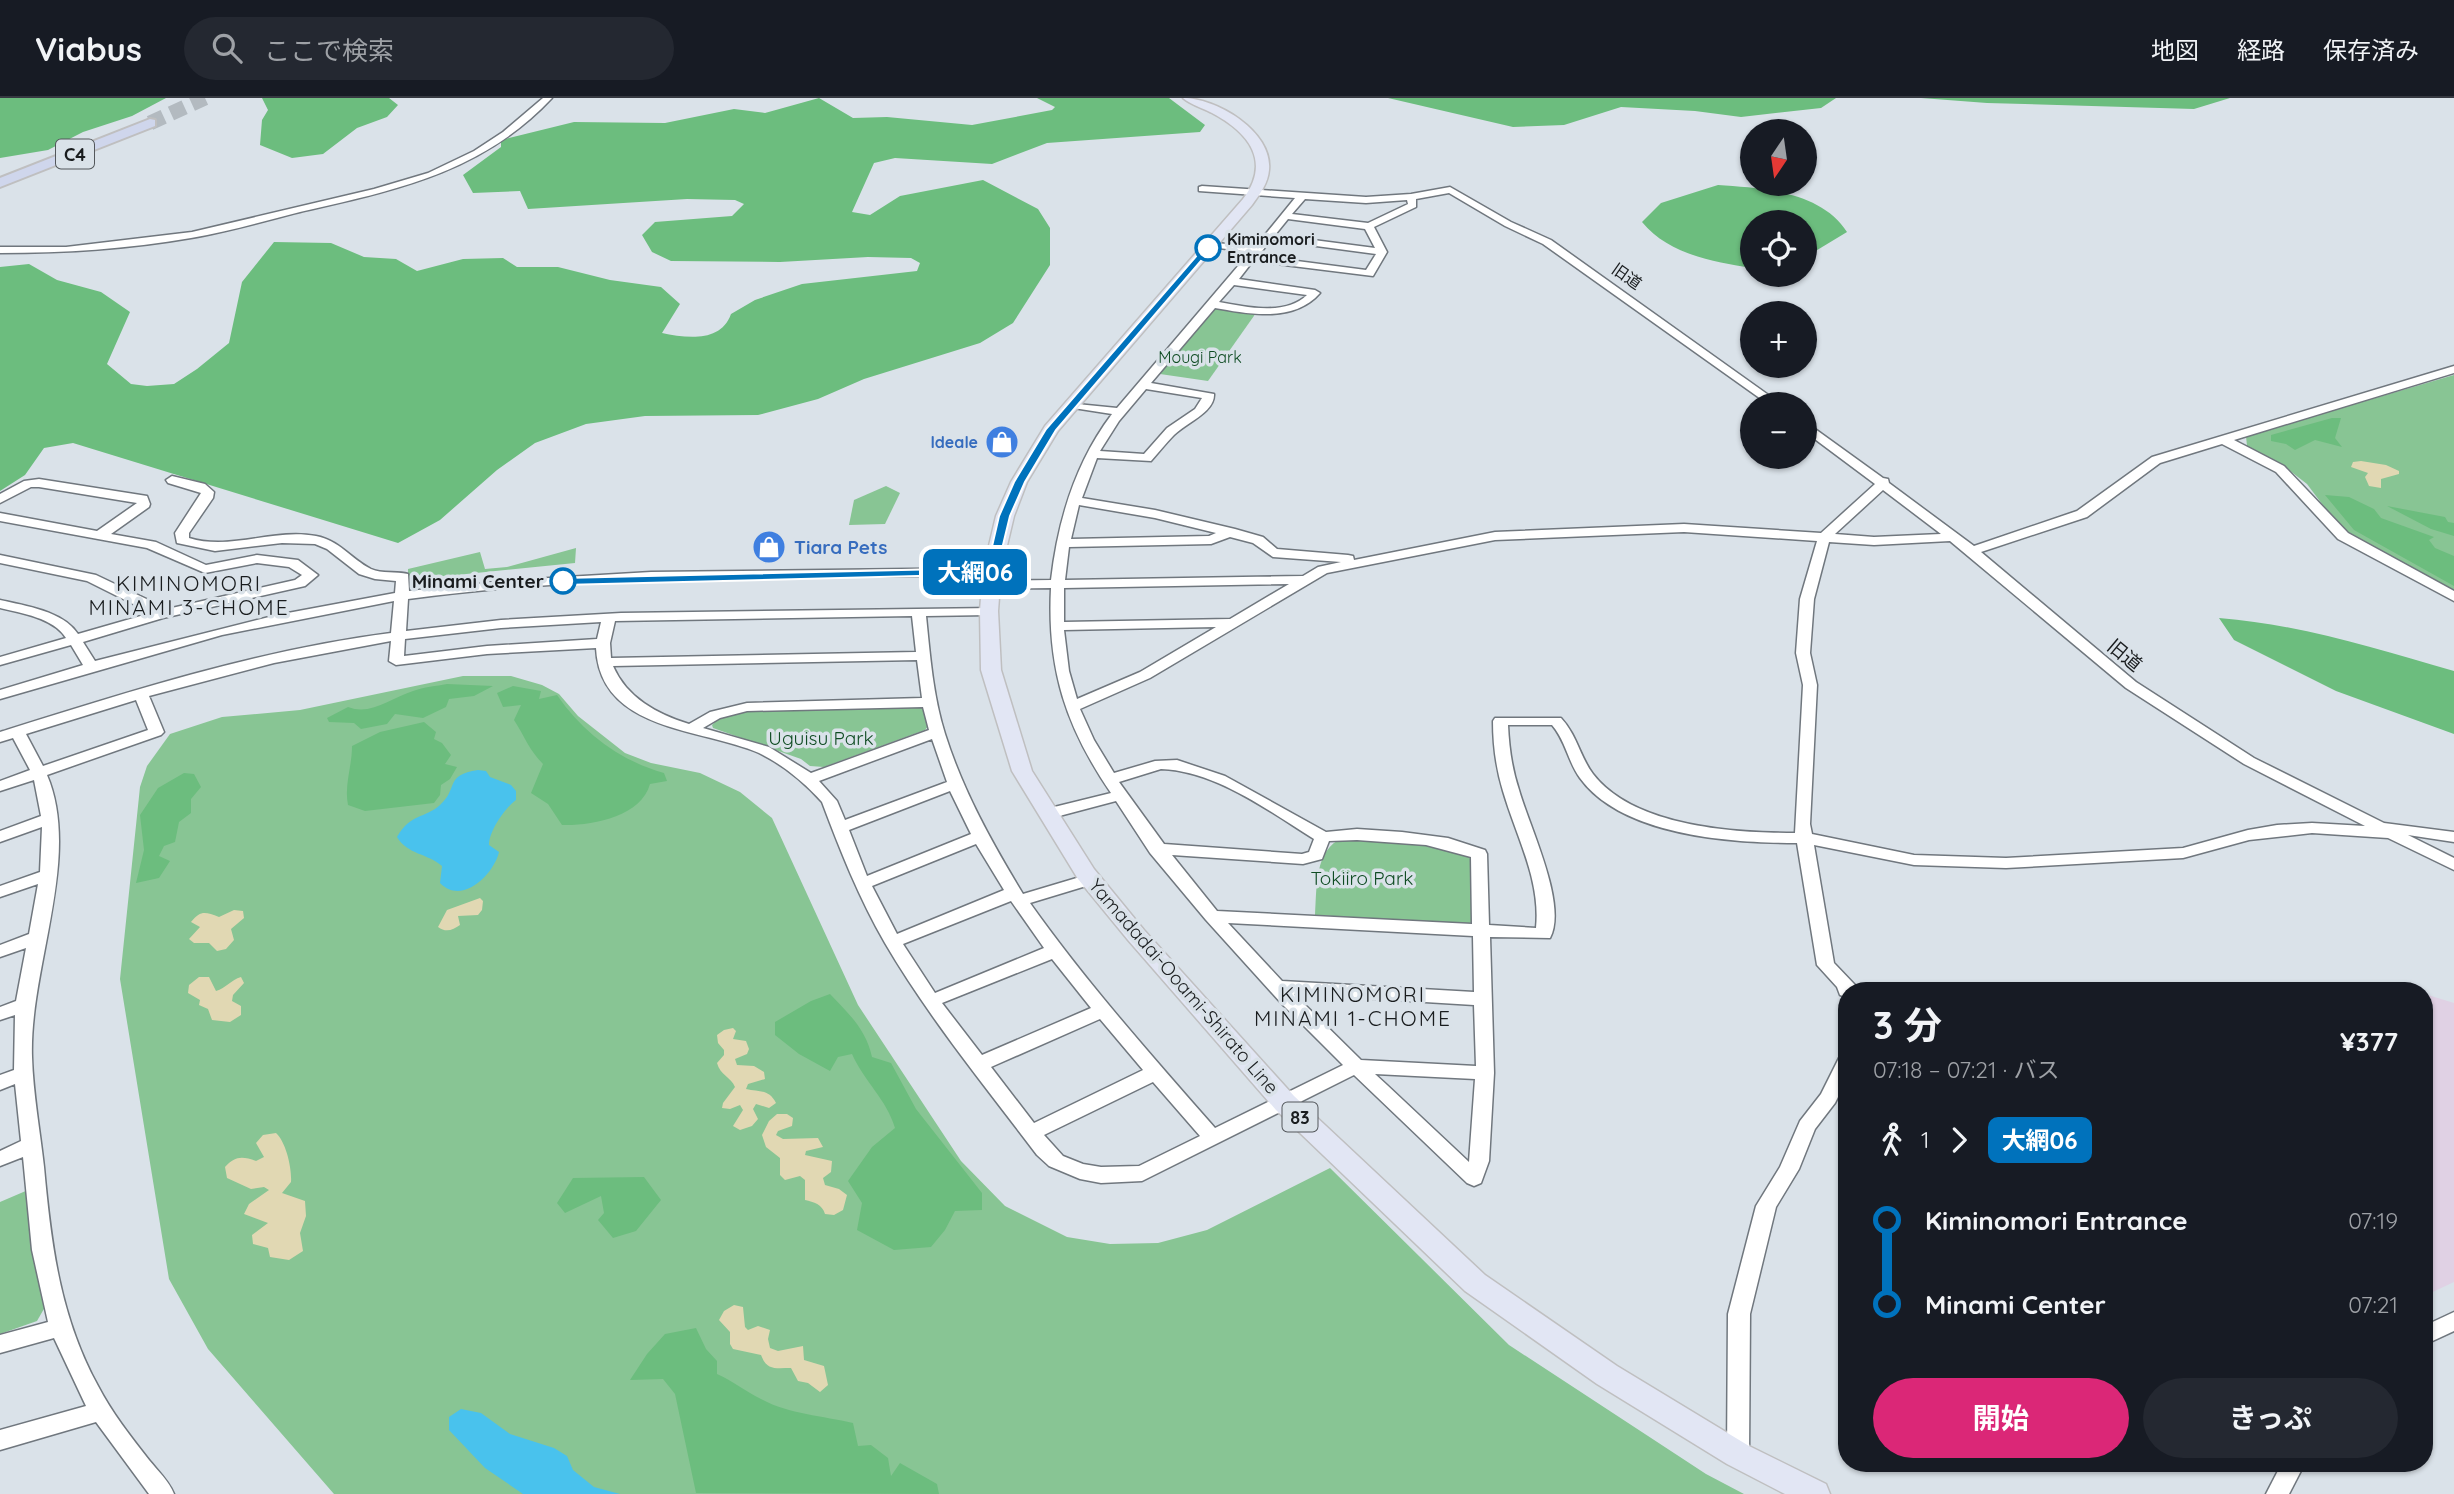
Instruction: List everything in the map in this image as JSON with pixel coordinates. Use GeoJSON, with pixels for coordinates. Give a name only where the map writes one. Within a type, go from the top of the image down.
{"type":"FeatureCollection","features":[{"type":"Feature","properties":{"kind":"highway","name":"C4"},"geometry":{"type":"LineString","coordinates":[[0,183],[150,123]]}},
{"type":"Feature","properties":{"kind":"main road","name":"Yamadadai-Ooami-Shirato Line"},"geometry":{"type":"LineString","coordinates":[[1189,98],[1234,120],[1256,143],[1264,167],[1255,192],[1051,429],[1019,482],[1002,525],[991,579],[989,611],[991,670],[1022,771],[1090,879],[1136,935],[1285,1102],[1475,1283],[1607,1375],[1738,1455],[1815,1494]]}},
{"type":"Feature","properties":{"kind":"street"},"geometry":{"type":"LineString","coordinates":[[0,250],[79,249],[192,235],[377,191],[430,175],[477,153],[506,134],[548,98]]}},
{"type":"Feature","properties":{"kind":"street"},"geometry":{"type":"LineString","coordinates":[[1202,189],[1366,200],[1411,197],[1413,205],[1369,226],[1285,216]]}},
{"type":"Feature","properties":{"kind":"street","name":"旧道"},"geometry":{"type":"LineString","coordinates":[[1411,197],[1450,190],[1508,224],[1547,242],[1758,392]]}},
{"type":"Feature","properties":{"kind":"street"},"geometry":{"type":"LineString","coordinates":[[1109,780],[1163,764],[1187,767],[1219,779],[1323,836],[1439,840],[1466,846],[1479,854],[1485,1073],[1479,1161],[1474,1178],[1356,1066],[1279,987],[1212,916],[1156,849],[1109,780],[1087,745],[1062,671],[1056,583],[1062,543],[1073,500],[1093,454],[1121,412],[1302,196]]}},
{"type":"Feature","properties":{"kind":"street"},"geometry":{"type":"LineString","coordinates":[[1369,226],[1382,252]]}},
{"type":"Feature","properties":{"kind":"street"},"geometry":{"type":"LineString","coordinates":[[1268,237],[1382,252]]}},
{"type":"Feature","properties":{"kind":"street"},"geometry":{"type":"LineString","coordinates":[[1211,244],[1369,274],[1382,252]]}},
{"type":"Feature","properties":{"kind":"street"},"geometry":{"type":"LineString","coordinates":[[1212,304],[1261,312],[1296,307],[1309,302],[1315,293],[1231,281]]}},
{"type":"Feature","properties":{"kind":"street"},"geometry":{"type":"LineString","coordinates":[[1972,551],[2082,514],[2155,460],[2454,369]]}},
{"type":"Feature","properties":{"kind":"street"},"geometry":{"type":"LineString","coordinates":[[1093,454],[1147,458],[1171,431],[1199,411],[1210,396],[1144,385]]}},
{"type":"Feature","properties":{"kind":"street"},"geometry":{"type":"LineString","coordinates":[[1071,405],[1121,412]]}},
{"type":"Feature","properties":{"kind":"street","name":"旧道"},"geometry":{"type":"LineString","coordinates":[[1817,434],[1884,482],[1972,551],[2132,685],[2249,761],[2370,825],[2454,865]]}},
{"type":"Feature","properties":{"kind":"street"},"geometry":{"type":"LineString","coordinates":[[2222,439],[2280,469],[2343,536],[2454,597]]}},
{"type":"Feature","properties":{"kind":"street"},"geometry":{"type":"LineString","coordinates":[[172,481],[201,487],[208,492],[207,498],[182,533],[182,540],[212,548],[282,538],[318,540],[330,544],[367,573],[403,577],[396,661],[487,650],[603,643]]}},
{"type":"Feature","properties":{"kind":"street"},"geometry":{"type":"LineString","coordinates":[[1843,982],[1826,965],[1802,824],[1810,685],[1803,653],[1808,599],[1824,538],[1884,482]]}},
{"type":"Feature","properties":{"kind":"street"},"geometry":{"type":"LineString","coordinates":[[0,499],[27,484],[38,483],[143,499],[144,504],[102,534]]}},
{"type":"Feature","properties":{"kind":"street"},"geometry":{"type":"LineString","coordinates":[[1073,500],[1155,514],[1258,540],[1273,553],[1336,563],[1374,560],[1495,536],[1684,528],[1874,541],[1953,537]]}},
{"type":"Feature","properties":{"kind":"street"},"geometry":{"type":"LineString","coordinates":[[0,517],[151,545],[205,569],[257,559],[293,563],[312,575],[300,583],[160,615],[0,661]]}},
{"type":"Feature","properties":{"kind":"street"},"geometry":{"type":"LineString","coordinates":[[1062,543],[1211,540],[1230,532]]}},
{"type":"Feature","properties":{"kind":"street"},"geometry":{"type":"LineString","coordinates":[[0,559],[91,578],[154,608],[160,615]]}},
{"type":"Feature","properties":{"kind":"street"},"geometry":{"type":"LineString","coordinates":[[1072,707],[1145,675],[1336,563]]}},
{"type":"Feature","properties":{"kind":"street"},"geometry":{"type":"LineString","coordinates":[[0,695],[91,666],[261,622],[401,600],[710,581],[991,579],[1056,583],[1307,580]]}},
{"type":"Feature","properties":{"kind":"street"},"geometry":{"type":"LineString","coordinates":[[0,704],[181,649],[401,600]]}},
{"type":"Feature","properties":{"kind":"street"},"geometry":{"type":"LineString","coordinates":[[0,604],[26,610],[65,625],[91,666]]}},
{"type":"Feature","properties":{"kind":"street"},"geometry":{"type":"LineString","coordinates":[[163,1494],[125,1450],[76,1371],[47,1281],[22,1074],[25,1005],[52,845],[45,792],[38,773],[9,734],[141,693],[289,655],[397,636],[500,623],[609,618],[989,611]]}},
{"type":"Feature","properties":{"kind":"street"},"geometry":{"type":"LineString","coordinates":[[919,612],[923,656],[937,732],[955,785],[979,837],[1054,951],[1213,1138]]}},
{"type":"Feature","properties":{"kind":"street"},"geometry":{"type":"LineString","coordinates":[[609,618],[603,643],[604,662],[622,695],[660,720],[764,750],[809,779],[829,802],[862,884],[893,942],[932,1002],[1031,1133],[1056,1161],[1101,1175],[1142,1173],[1356,1066],[1485,1073]]}},
{"type":"Feature","properties":{"kind":"street"},"geometry":{"type":"LineString","coordinates":[[1059,625],[1230,623]]}},
{"type":"Feature","properties":{"kind":"street"},"geometry":{"type":"LineString","coordinates":[[604,662],[923,656]]}},
{"type":"Feature","properties":{"kind":"street"},"geometry":{"type":"LineString","coordinates":[[0,786],[156,732],[141,693]]}},
{"type":"Feature","properties":{"kind":"street"},"geometry":{"type":"LineString","coordinates":[[690,729],[715,715],[747,707],[930,702]]}},
{"type":"Feature","properties":{"kind":"street"},"geometry":{"type":"LineString","coordinates":[[1212,916],[1545,934],[1545,898],[1505,776],[1499,749],[1500,721],[1556,721],[1566,732],[1586,775],[1613,800],[1679,828],[1761,838],[1805,838],[1914,860],[2006,863],[2183,853],[2248,835],[2312,828],[2389,833]]}},
{"type":"Feature","properties":{"kind":"street"},"geometry":{"type":"LineString","coordinates":[[809,779],[937,732]]}},
{"type":"Feature","properties":{"kind":"street"},"geometry":{"type":"LineString","coordinates":[[839,828],[955,785]]}},
{"type":"Feature","properties":{"kind":"street"},"geometry":{"type":"LineString","coordinates":[[1048,814],[1120,795]]}},
{"type":"Feature","properties":{"kind":"street"},"geometry":{"type":"LineString","coordinates":[[0,837],[49,819]]}},
{"type":"Feature","properties":{"kind":"street"},"geometry":{"type":"LineString","coordinates":[[2370,825],[2454,837]]}},
{"type":"Feature","properties":{"kind":"street"},"geometry":{"type":"LineString","coordinates":[[1156,849],[1303,859],[1316,855],[1323,836]]}},
{"type":"Feature","properties":{"kind":"street"},"geometry":{"type":"LineString","coordinates":[[862,884],[979,837]]}},
{"type":"Feature","properties":{"kind":"street"},"geometry":{"type":"LineString","coordinates":[[0,892],[48,875]]}},
{"type":"Feature","properties":{"kind":"street"},"geometry":{"type":"LineString","coordinates":[[893,942],[1016,897],[1090,879]]}},
{"type":"Feature","properties":{"kind":"street"},"geometry":{"type":"LineString","coordinates":[[0,951],[38,937]]}},
{"type":"Feature","properties":{"kind":"street"},"geometry":{"type":"LineString","coordinates":[[932,1002],[1054,951]]}},
{"type":"Feature","properties":{"kind":"street"},"geometry":{"type":"LineString","coordinates":[[1279,987],[1484,999]]}},
{"type":"Feature","properties":{"kind":"street"},"geometry":{"type":"LineString","coordinates":[[0,1014],[25,1005]]}},
{"type":"Feature","properties":{"kind":"street"},"geometry":{"type":"LineString","coordinates":[[980,1064],[1104,1010]]}},
{"type":"Feature","properties":{"kind":"street"},"geometry":{"type":"LineString","coordinates":[[1031,1133],[1156,1072]]}},
{"type":"Feature","properties":{"kind":"street"},"geometry":{"type":"LineString","coordinates":[[0,1083],[22,1074]]}},
{"type":"Feature","properties":{"kind":"street"},"geometry":{"type":"LineString","coordinates":[[1738,1455],[1739,1314],[1766,1206],[1789,1169],[1807,1126],[1828,1098],[1838,1079]]}},
{"type":"Feature","properties":{"kind":"street"},"geometry":{"type":"LineString","coordinates":[[0,1159],[31,1145]]}},
{"type":"Feature","properties":{"kind":"street"},"geometry":{"type":"LineString","coordinates":[[2433,1332],[2454,1321]]}},
{"type":"Feature","properties":{"kind":"street"},"geometry":{"type":"LineString","coordinates":[[0,1344],[60,1328]]}},
{"type":"Feature","properties":{"kind":"street"},"geometry":{"type":"LineString","coordinates":[[0,1440],[99,1412]]}},
{"type":"Feature","properties":{"kind":"street"},"geometry":{"type":"LineString","coordinates":[[2277,1494],[2289,1472]]}},
{"type":"Feature","properties":{"kind":"shaded area"},"geometry":{"type":"Polygon","coordinates":[[[2433,997],[2454,1003],[2454,1282],[2433,1292],[2433,997]]]}},
{"type":"Feature","properties":{"kind":"green space"},"geometry":{"type":"Polygon","coordinates":[[[0,98],[166,98],[132,116],[83,132],[48,150],[0,158],[0,98]]]}},
{"type":"Feature","properties":{"kind":"green space"},"geometry":{"type":"Polygon","coordinates":[[[262,98],[389,98],[398,105],[387,117],[357,128],[323,154],[292,158],[260,145],[262,120],[268,110],[262,98]]]}},
{"type":"Feature","properties":{"kind":"green space"},"geometry":{"type":"Polygon","coordinates":[[[819,98],[853,118],[887,117],[972,125],[1052,110],[1055,107],[1037,98],[1169,98],[1205,125],[1200,132],[1047,143],[992,164],[895,158],[874,163],[852,212],[870,215],[900,196],[983,180],[1038,209],[1050,228],[1050,265],[1013,323],[980,343],[864,379],[818,399],[758,415],[645,416],[586,424],[535,443],[497,470],[440,520],[398,543],[73,443],[44,448],[25,475],[0,491],[0,267],[29,264],[57,280],[101,292],[130,312],[107,364],[131,384],[147,386],[174,384],[229,343],[242,282],[274,242],[331,243],[364,257],[396,259],[417,271],[463,259],[503,258],[517,267],[558,267],[610,280],[661,287],[680,304],[662,333],[702,336],[719,330],[731,314],[755,300],[802,284],[917,271],[920,263],[911,258],[868,257],[780,262],[671,261],[652,252],[642,235],[655,222],[732,216],[744,204],[735,200],[687,199],[528,209],[520,191],[473,193],[463,175],[501,147],[501,140],[574,122],[665,123],[734,109],[765,113],[819,98]]]}},
{"type":"Feature","properties":{"kind":"green space"},"geometry":{"type":"Polygon","coordinates":[[[1388,98],[1836,98],[1821,108],[1741,117],[1695,111],[1621,107],[1564,125],[1513,127],[1388,98]]]}},
{"type":"Feature","properties":{"kind":"green space"},"geometry":{"type":"Polygon","coordinates":[[[1921,98],[2230,98],[2194,109],[1987,103],[1921,98]]]}},
{"type":"Feature","properties":{"kind":"green space"},"geometry":{"type":"Polygon","coordinates":[[[1718,185],[1740,187],[1740,196],[1795,196],[1806,200],[1836,218],[1847,232],[1817,250],[1817,210],[1740,210],[1740,266],[1692,255],[1653,233],[1642,222],[1661,203],[1718,185]]]}},
{"type":"Feature","properties":{"kind":"green space","name":"Mougi Park"},"geometry":{"type":"Polygon","coordinates":[[[1213,309],[1256,313],[1208,381],[1160,374],[1213,309]]]}},
{"type":"Feature","properties":{"kind":"green space"},"geometry":{"type":"Polygon","coordinates":[[[2454,375],[2454,592],[2352,535],[2334,520],[2307,484],[2281,464],[2247,446],[2246,436],[2454,375]]]}},
{"type":"Feature","properties":{"kind":"green space"},"geometry":{"type":"Polygon","coordinates":[[[2332,418],[2341,418],[2335,438],[2342,447],[2315,440],[2295,450],[2286,444],[2271,441],[2271,435],[2332,418]]]}},
{"type":"Feature","properties":{"kind":"green space"},"geometry":{"type":"Polygon","coordinates":[[[886,486],[900,493],[885,524],[849,525],[854,500],[886,486]]]}},
{"type":"Feature","properties":{"kind":"green space"},"geometry":{"type":"Polygon","coordinates":[[[2325,495],[2349,497],[2374,509],[2381,518],[2434,537],[2429,540],[2435,548],[2454,556],[2454,586],[2354,530],[2325,495]]]}},
{"type":"Feature","properties":{"kind":"green space"},"geometry":{"type":"Polygon","coordinates":[[[2387,506],[2445,517],[2448,522],[2454,523],[2454,536],[2431,529],[2387,506]]]}},
{"type":"Feature","properties":{"kind":"green space"},"geometry":{"type":"Polygon","coordinates":[[[576,548],[575,563],[408,580],[408,569],[480,552],[485,569],[507,567],[576,548]]]}},
{"type":"Feature","properties":{"kind":"green space"},"geometry":{"type":"Polygon","coordinates":[[[2219,618],[2309,632],[2454,671],[2454,734],[2336,691],[2234,640],[2219,618]]]}},
{"type":"Feature","properties":{"kind":"green space"},"geometry":{"type":"Polygon","coordinates":[[[463,676],[511,676],[542,685],[559,694],[578,716],[625,753],[651,763],[700,773],[740,792],[772,818],[858,1005],[961,1161],[1005,1206],[1067,1237],[1110,1244],[1158,1243],[1207,1230],[1330,1168],[1509,1345],[1706,1474],[1744,1494],[334,1494],[208,1349],[169,1279],[120,979],[140,787],[147,766],[170,734],[222,717],[300,710],[463,676]]]}},
{"type":"Feature","properties":{"kind":"green space"},"geometry":{"type":"Polygon","coordinates":[[[447,684],[493,686],[474,696],[449,699],[446,707],[423,718],[395,714],[387,724],[361,729],[354,723],[329,722],[327,718],[348,707],[373,708],[417,690],[447,684]]]}},
{"type":"Feature","properties":{"kind":"green space"},"geometry":{"type":"Polygon","coordinates":[[[513,686],[541,691],[539,699],[557,695],[579,722],[604,744],[632,761],[664,773],[667,781],[650,784],[645,795],[626,812],[587,824],[562,825],[548,804],[531,793],[543,764],[514,720],[521,705],[503,707],[497,693],[513,686]]]}},
{"type":"Feature","properties":{"kind":"green space","name":"Uguisu Park"},"geometry":{"type":"Polygon","coordinates":[[[914,706],[926,709],[929,725],[925,730],[824,767],[810,766],[801,759],[713,728],[712,725],[718,719],[744,711],[914,706]]]}},
{"type":"Feature","properties":{"kind":"green space"},"geometry":{"type":"Polygon","coordinates":[[[424,722],[436,732],[434,739],[442,743],[451,755],[445,764],[457,767],[450,779],[441,785],[440,795],[434,803],[365,811],[348,805],[352,746],[380,732],[424,722]]]}},
{"type":"Feature","properties":{"kind":"green space"},"geometry":{"type":"Polygon","coordinates":[[[184,773],[194,774],[201,787],[191,799],[191,813],[179,822],[175,842],[164,846],[159,856],[170,861],[159,878],[136,883],[144,850],[140,815],[158,788],[184,773]]]}},
{"type":"Feature","properties":{"kind":"green space","name":"Tokiiro Park"},"geometry":{"type":"Polygon","coordinates":[[[1343,838],[1448,845],[1471,854],[1474,920],[1468,924],[1315,915],[1317,882],[1322,860],[1334,843],[1343,838]]]}},
{"type":"Feature","properties":{"kind":"green space"},"geometry":{"type":"Polygon","coordinates":[[[830,994],[861,1030],[872,1057],[891,1063],[916,1109],[982,1193],[982,1210],[955,1211],[945,1230],[931,1247],[894,1250],[857,1230],[862,1203],[848,1181],[872,1147],[895,1128],[887,1108],[852,1054],[838,1057],[830,1071],[799,1054],[775,1035],[775,1022],[811,1001],[830,994]]]}},
{"type":"Feature","properties":{"kind":"green space"},"geometry":{"type":"Polygon","coordinates":[[[644,1177],[661,1200],[636,1231],[613,1238],[598,1220],[604,1213],[601,1196],[565,1213],[557,1203],[573,1178],[644,1177]]]}},
{"type":"Feature","properties":{"kind":"green space"},"geometry":{"type":"Polygon","coordinates":[[[28,1190],[45,1307],[37,1321],[0,1334],[0,1202],[28,1190]]]}},
{"type":"Feature","properties":{"kind":"green space"},"geometry":{"type":"Polygon","coordinates":[[[696,1328],[706,1349],[717,1361],[717,1374],[771,1404],[853,1423],[858,1446],[871,1445],[888,1458],[891,1476],[900,1463],[937,1484],[939,1494],[696,1493],[675,1394],[663,1379],[630,1380],[647,1354],[665,1334],[696,1328]]]}},
{"type":"Feature","properties":{"kind":"sand"},"geometry":{"type":"Polygon","coordinates":[[[2353,462],[2386,465],[2399,471],[2399,474],[2381,479],[2381,488],[2369,486],[2365,477],[2368,473],[2351,467],[2353,462]]]}},
{"type":"Feature","properties":{"kind":"sand"},"geometry":{"type":"Polygon","coordinates":[[[480,898],[483,901],[482,910],[478,915],[458,916],[460,925],[452,929],[444,930],[438,927],[447,910],[480,898]]]}},
{"type":"Feature","properties":{"kind":"sand"},"geometry":{"type":"Polygon","coordinates":[[[234,910],[243,911],[244,918],[231,929],[234,940],[226,949],[217,951],[209,943],[194,943],[189,939],[200,927],[191,922],[198,915],[207,913],[219,917],[234,910]]]}},
{"type":"Feature","properties":{"kind":"sand"},"geometry":{"type":"Polygon","coordinates":[[[199,977],[209,977],[216,991],[241,977],[244,983],[233,995],[232,1001],[241,1006],[241,1015],[230,1022],[212,1020],[208,1009],[199,1005],[200,1000],[188,993],[189,985],[199,977]]]}},
{"type":"Feature","properties":{"kind":"sand"},"geometry":{"type":"Polygon","coordinates":[[[733,1028],[736,1031],[733,1039],[746,1041],[749,1049],[747,1054],[735,1059],[737,1065],[754,1066],[764,1072],[765,1079],[748,1084],[746,1089],[767,1093],[776,1103],[769,1108],[756,1104],[753,1109],[758,1119],[752,1126],[740,1130],[733,1126],[743,1110],[740,1105],[730,1109],[722,1108],[735,1087],[717,1063],[724,1055],[724,1050],[718,1043],[717,1035],[733,1028]]]}},
{"type":"Feature","properties":{"kind":"sand"},"geometry":{"type":"Polygon","coordinates":[[[777,1114],[787,1114],[793,1118],[792,1126],[778,1131],[776,1135],[783,1139],[818,1138],[823,1147],[806,1151],[805,1155],[832,1161],[831,1172],[823,1178],[825,1185],[839,1189],[847,1195],[843,1210],[834,1215],[825,1214],[820,1206],[805,1200],[805,1180],[800,1176],[785,1180],[780,1175],[780,1158],[766,1147],[762,1135],[769,1121],[777,1114]]]}},
{"type":"Feature","properties":{"kind":"sand"},"geometry":{"type":"Polygon","coordinates":[[[276,1133],[288,1156],[290,1170],[291,1182],[282,1193],[305,1201],[306,1216],[300,1233],[303,1251],[289,1260],[270,1257],[268,1248],[253,1244],[252,1235],[268,1223],[244,1214],[249,1204],[269,1190],[264,1187],[251,1189],[227,1178],[225,1167],[239,1158],[256,1161],[264,1157],[256,1143],[263,1135],[276,1133]]]}},
{"type":"Feature","properties":{"kind":"sand"},"geometry":{"type":"Polygon","coordinates":[[[734,1305],[743,1307],[745,1327],[748,1330],[758,1326],[770,1330],[770,1348],[778,1351],[803,1346],[804,1360],[824,1366],[828,1385],[820,1392],[808,1383],[798,1381],[791,1368],[773,1368],[766,1364],[761,1355],[733,1349],[730,1332],[719,1320],[724,1311],[734,1305]]]}},
{"type":"Feature","properties":{"kind":"water"},"geometry":{"type":"Polygon","coordinates":[[[478,770],[486,771],[490,777],[511,785],[516,791],[516,800],[503,814],[492,833],[489,845],[499,852],[491,869],[476,884],[458,891],[440,883],[442,866],[412,851],[397,837],[407,824],[440,805],[460,775],[478,770]]]}},
{"type":"Feature","properties":{"kind":"water"},"geometry":{"type":"Polygon","coordinates":[[[461,1409],[481,1413],[510,1434],[554,1448],[567,1456],[573,1470],[594,1487],[620,1494],[523,1494],[485,1468],[449,1430],[449,1417],[461,1409]]]}},
{"type":"Feature","properties":{"kind":"tunnel"},"geometry":{"type":"LineString","coordinates":[[150,123],[205,98]]}},
{"type":"Feature","properties":{"kind":"bus line","name":"大網06"},"geometry":{"type":"LineString","coordinates":[[563,581],[992,571],[1002,525],[1019,482],[1051,429],[1208,248]]}},
{"type":"Feature","properties":{"kind":"place","name":"Kiminomori Entrance"},"geometry":{"type":"Point","coordinates":[1208,248]}},
{"type":"Feature","properties":{"kind":"place","name":"Ideale"},"geometry":{"type":"Point","coordinates":[1002,442]}},
{"type":"Feature","properties":{"kind":"place","name":"Tiara Pets"},"geometry":{"type":"Point","coordinates":[769,547]}},
{"type":"Feature","properties":{"kind":"place","name":"Minami Center"},"geometry":{"type":"Point","coordinates":[563,581]}},
{"type":"Feature","properties":{"kind":"district","name":"KIMINOMORI MINAMI 3-CHOME"},"geometry":{"type":"Point","coordinates":[189,595]}},
{"type":"Feature","properties":{"kind":"district","name":"KIMINOMORI MINAMI 1-CHOME"},"geometry":{"type":"Point","coordinates":[1353,1006]}}]}
